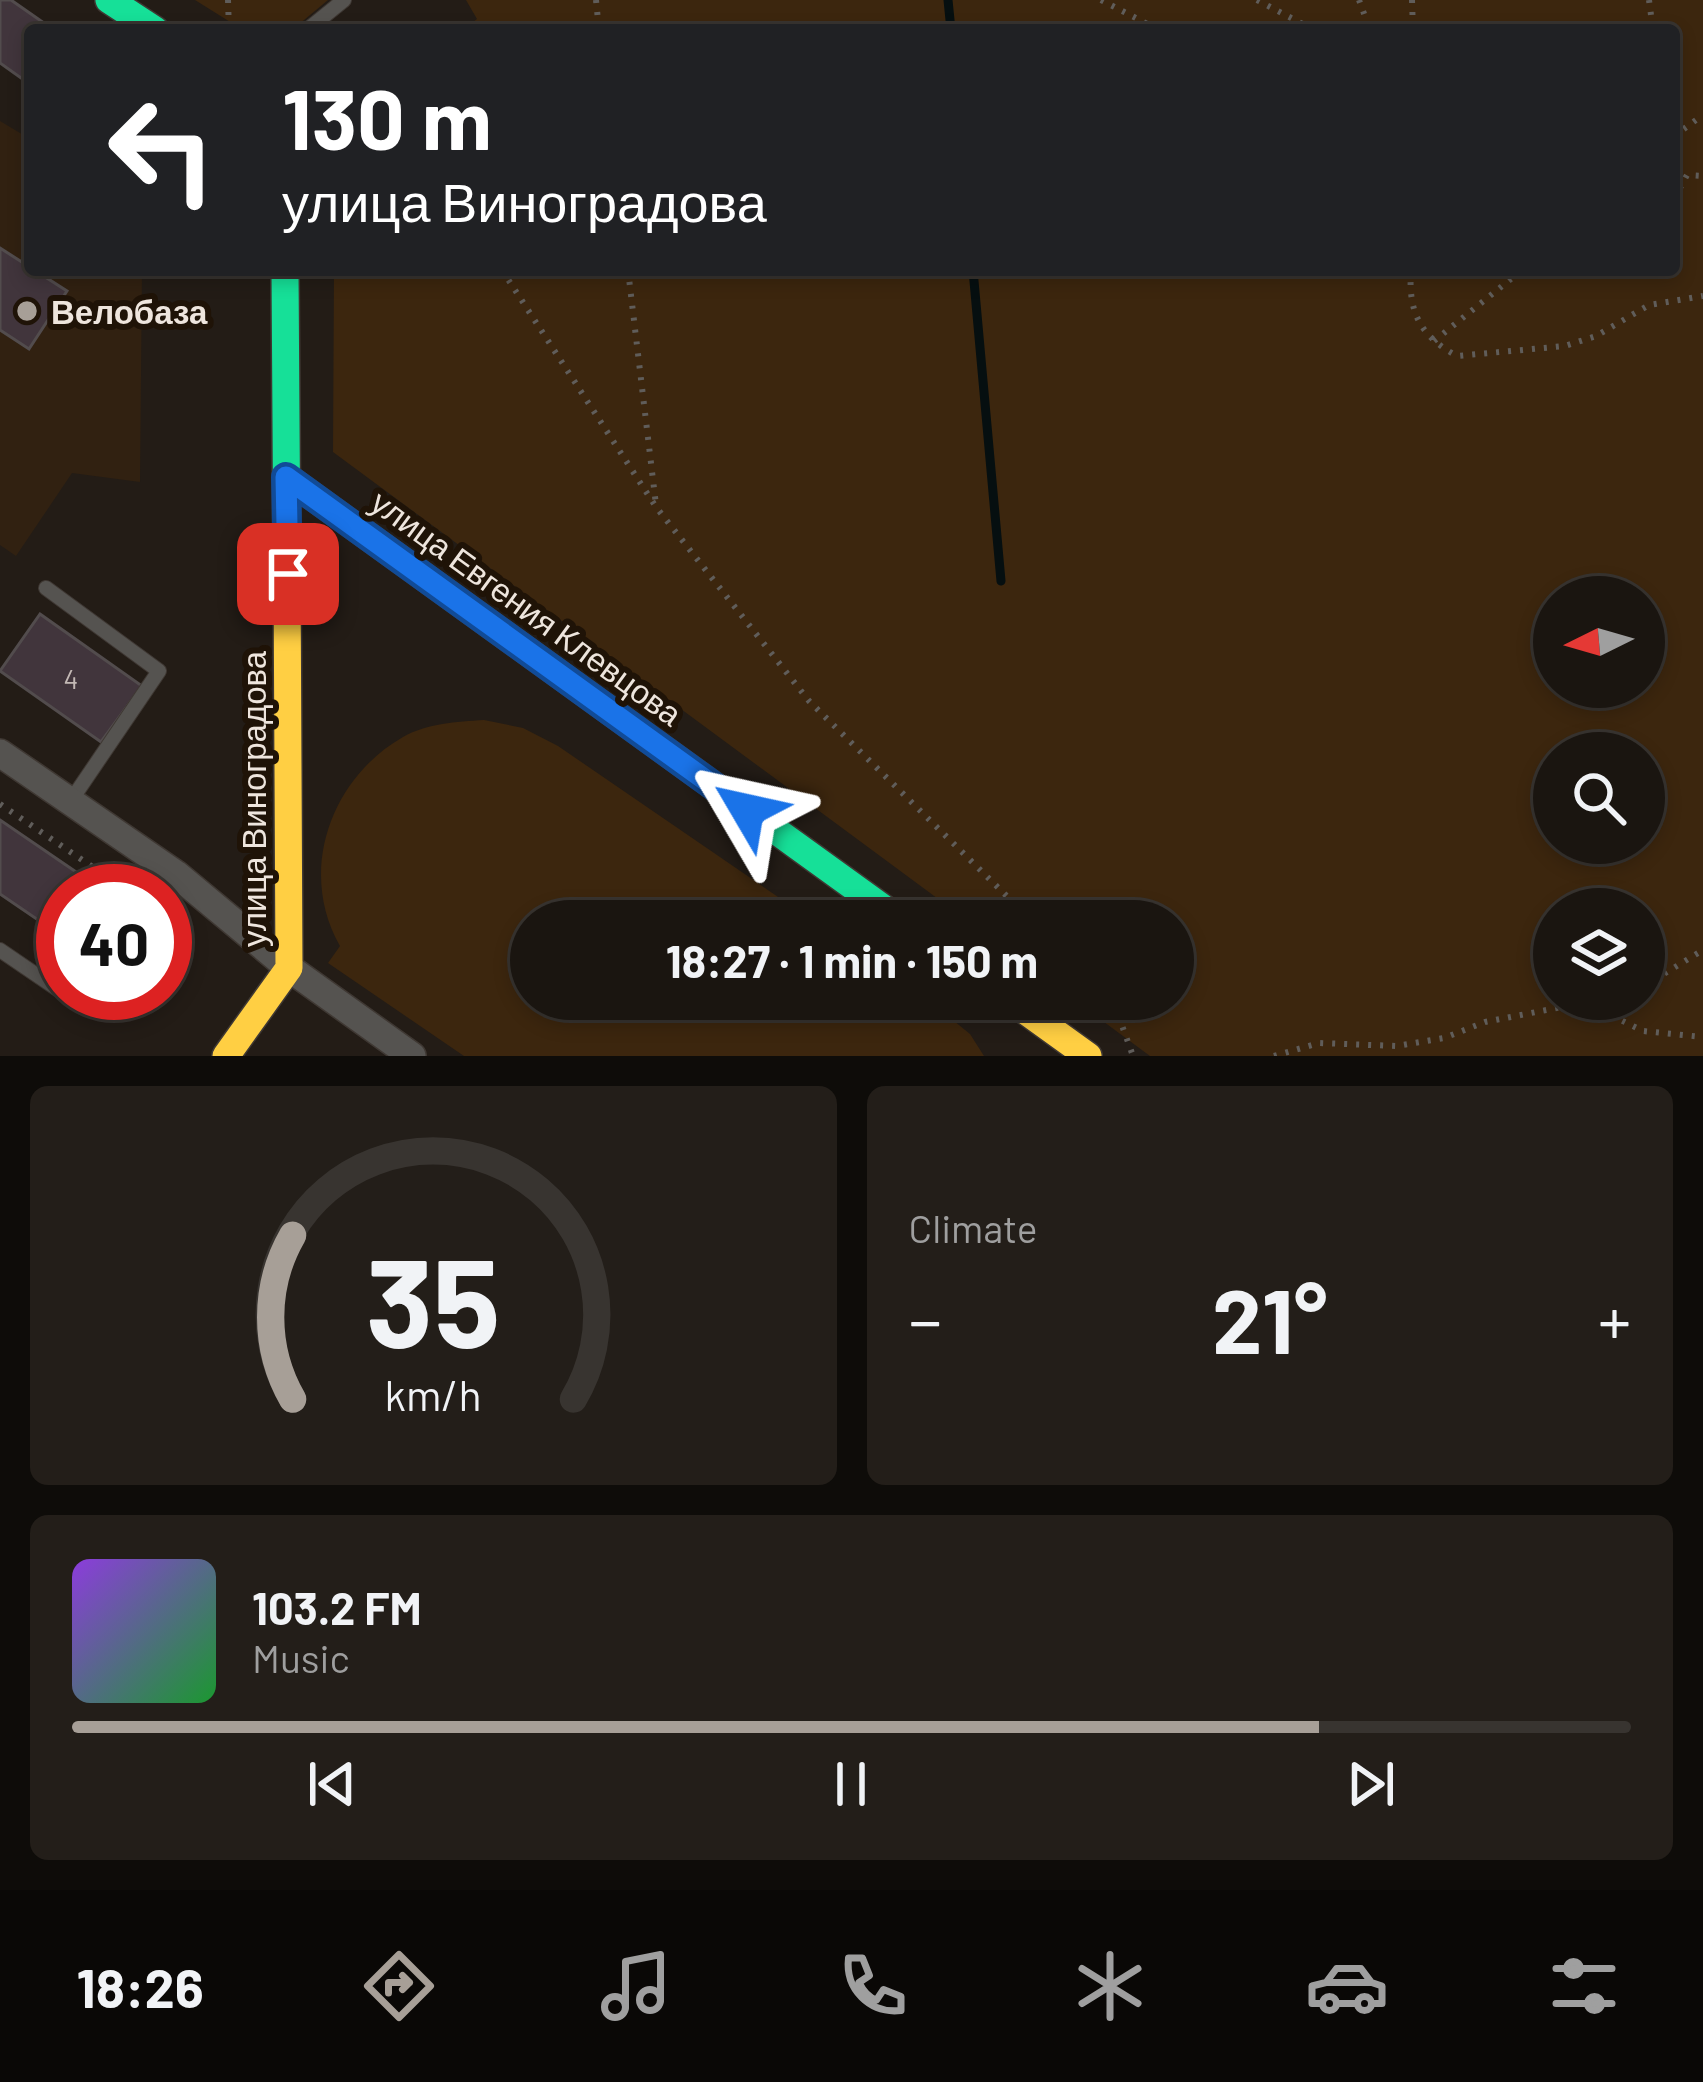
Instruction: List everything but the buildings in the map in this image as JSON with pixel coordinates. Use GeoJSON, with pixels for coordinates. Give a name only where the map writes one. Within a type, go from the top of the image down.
{"type":"FeatureCollection","features":[{"type":"Feature","properties":{"kind":"street"},"geometry":{"type":"LineString","coordinates":[[109,0],[145,24]]}},
{"type":"Feature","properties":{"kind":"street","name":"улица Виноградова"},"geometry":{"type":"LineString","coordinates":[[285,276],[289,968]]}},
{"type":"Feature","properties":{"kind":"street","name":"улица Евгения Клевцова"},"geometry":{"type":"LineString","coordinates":[[286,477],[872,900]]}},
{"type":"Feature","properties":{"kind":"street"},"geometry":{"type":"LineString","coordinates":[[0,753],[147,864]]}},
{"type":"Feature","properties":{"kind":"street"},"geometry":{"type":"LineString","coordinates":[[192,899],[412,1056]]}},
{"type":"Feature","properties":{"kind":"street"},"geometry":{"type":"LineString","coordinates":[[226,1056],[289,968]]}},
{"type":"Feature","properties":{"kind":"street"},"geometry":{"type":"LineString","coordinates":[[1038,1020],[1088,1056]]}},
{"type":"Feature","properties":{"kind":"lane"},"geometry":{"type":"LineString","coordinates":[[314,24],[344,0]]}},
{"type":"Feature","properties":{"kind":"lane"},"geometry":{"type":"LineString","coordinates":[[46,588],[160,671],[70,802]]}},
{"type":"Feature","properties":{"kind":"lane"},"geometry":{"type":"LineString","coordinates":[[0,950],[36,975]]}},
{"type":"Feature","properties":{"kind":"path"},"geometry":{"type":"LineString","coordinates":[[1101,0],[1147,24]]}},
{"type":"Feature","properties":{"kind":"path"},"geometry":{"type":"LineString","coordinates":[[1257,0],[1303,24]]}},
{"type":"Feature","properties":{"kind":"path"},"geometry":{"type":"LineString","coordinates":[[1680,189],[1688,175],[1703,176]]}},
{"type":"Feature","properties":{"kind":"path"},"geometry":{"type":"LineString","coordinates":[[506,276],[656,507],[809,701],[1011,900]]}},
{"type":"Feature","properties":{"kind":"path"},"geometry":{"type":"LineString","coordinates":[[629,276],[656,507]]}},
{"type":"Feature","properties":{"kind":"path"},"geometry":{"type":"LineString","coordinates":[[1411,276],[1412,311],[1421,330],[1457,356],[1565,346],[1596,336],[1649,305],[1703,296]]}},
{"type":"Feature","properties":{"kind":"path"},"geometry":{"type":"LineString","coordinates":[[1434,341],[1515,276]]}},
{"type":"Feature","properties":{"kind":"path"},"geometry":{"type":"LineString","coordinates":[[0,804],[88,864]]}},
{"type":"Feature","properties":{"kind":"path"},"geometry":{"type":"LineString","coordinates":[[1665,973],[1703,950]]}},
{"type":"Feature","properties":{"kind":"path"},"geometry":{"type":"LineString","coordinates":[[1274,1056],[1319,1043],[1397,1046],[1533,1014]]}},
{"type":"Feature","properties":{"kind":"path"},"geometry":{"type":"LineString","coordinates":[[1120,1020],[1133,1056]]}},
{"type":"Feature","properties":{"kind":"path"},"geometry":{"type":"LineString","coordinates":[[1620,1020],[1643,1031],[1703,1037]]}},
{"type":"Feature","properties":{"kind":"shaded area"},"geometry":{"type":"Polygon","coordinates":[[[195,0],[328,0],[299,24],[233,24],[195,0]]]}},
{"type":"Feature","properties":{"kind":"shaded area"},"geometry":{"type":"Polygon","coordinates":[[[466,0],[1703,0],[1703,1056],[1150,1056],[1101,1020],[1194,1020],[1194,900],[940,900],[333,452],[334,276],[1680,276],[1680,24],[470,24],[477,19],[466,0]]]}},
{"type":"Feature","properties":{"kind":"shaded area"},"geometry":{"type":"Polygon","coordinates":[[[0,121],[24,135],[24,276],[142,276],[140,482],[72,473],[16,556],[0,545],[0,121]]]}},
{"type":"Feature","properties":{"kind":"shaded area"},"geometry":{"type":"Polygon","coordinates":[[[484,720],[523,728],[558,746],[782,900],[510,900],[510,1020],[953,1020],[970,1034],[984,1056],[464,1056],[328,963],[340,946],[327,917],[322,887],[328,829],[357,776],[403,737],[442,724],[484,720]]]}},
{"type":"Feature","properties":{"kind":"waterway"},"geometry":{"type":"LineString","coordinates":[[948,0],[950,24]]}},
{"type":"Feature","properties":{"kind":"waterway"},"geometry":{"type":"LineString","coordinates":[[974,276],[1001,581]]}},
{"type":"Feature","properties":{"kind":"traffic: fast"},"geometry":{"type":"LineString","coordinates":[[109,0],[146,24]]}},
{"type":"Feature","properties":{"kind":"traffic: fast"},"geometry":{"type":"LineString","coordinates":[[285,276],[287,571]]}},
{"type":"Feature","properties":{"kind":"traffic: fast"},"geometry":{"type":"LineString","coordinates":[[757,817],[872,900]]}},
{"type":"Feature","properties":{"kind":"traffic: slow"},"geometry":{"type":"LineString","coordinates":[[226,1056],[289,968],[287,571]]}},
{"type":"Feature","properties":{"kind":"traffic: slow"},"geometry":{"type":"LineString","coordinates":[[1038,1020],[1088,1056]]}},
{"type":"Feature","properties":{"kind":"traffic: jam"},"geometry":{"type":"LineString","coordinates":[[286,477],[757,817]]}},
{"type":"Feature","properties":{"kind":"place","name":"Велобаза"},"geometry":{"type":"Point","coordinates":[27,311]}},
{"type":"Feature","properties":{"kind":"route"},"geometry":{"type":"LineString","coordinates":[[288,574],[286,477],[747,810]]}}]}
